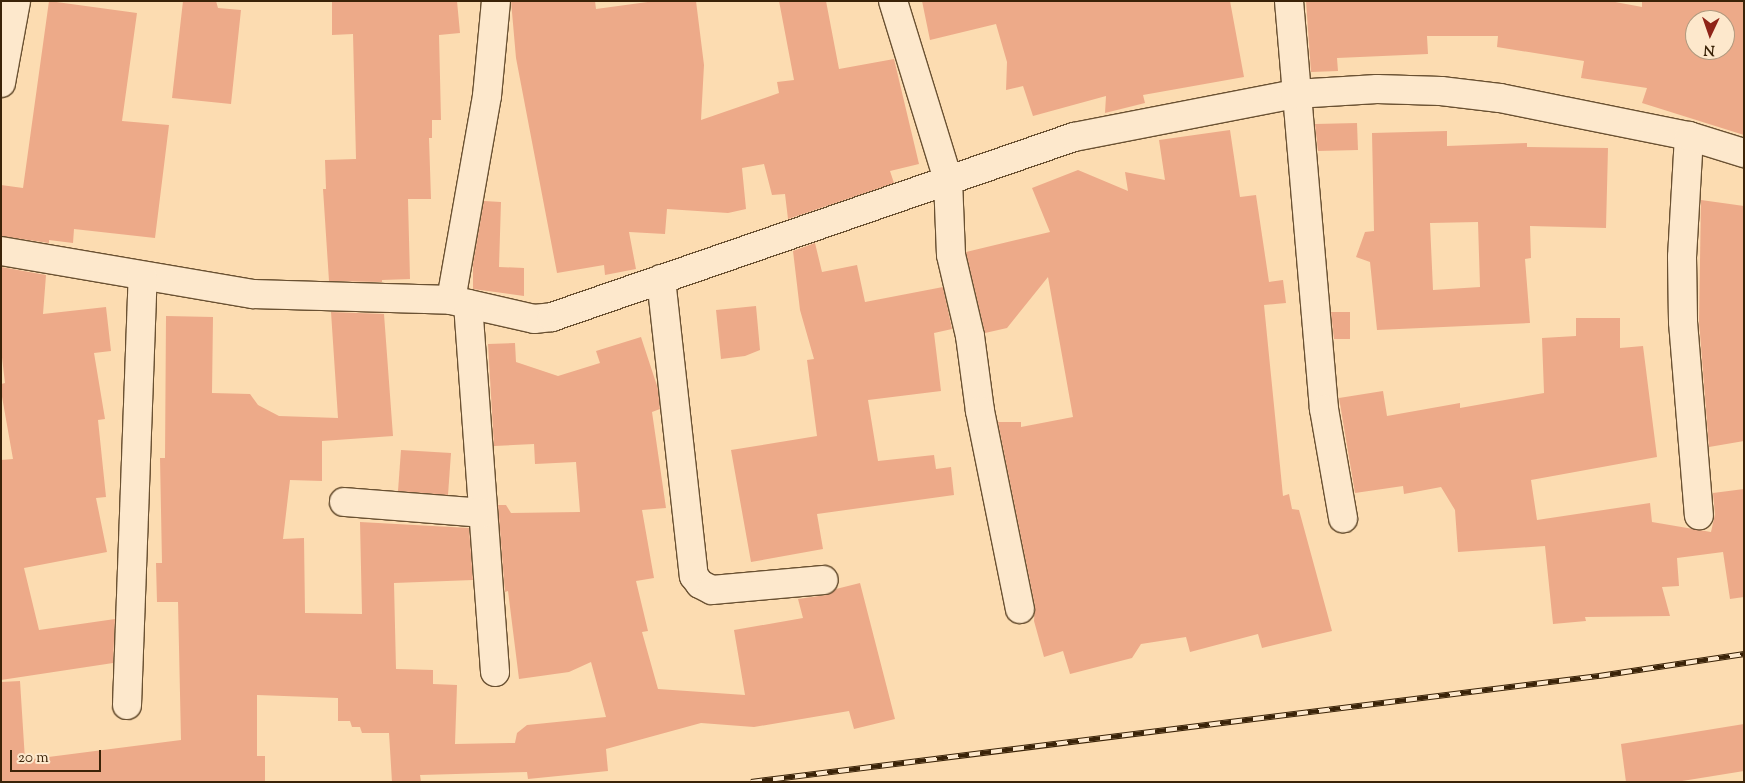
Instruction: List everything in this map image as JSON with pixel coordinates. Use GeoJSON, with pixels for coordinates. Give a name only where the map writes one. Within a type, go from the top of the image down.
{"type":"FeatureCollection","features":[{"type":"Feature","properties":{"kind":"street"},"geometry":{"type":"LineString","coordinates":[[1,83],[16,1]]}},
{"type":"Feature","properties":{"kind":"street"},"geometry":{"type":"LineString","coordinates":[[495,672],[483,513],[460,302],[488,96],[496,1]]}},
{"type":"Feature","properties":{"kind":"street"},"geometry":{"type":"LineString","coordinates":[[893,1],[948,180],[950,255],[970,336],[980,410],[1020,609]]}},
{"type":"Feature","properties":{"kind":"street"},"geometry":{"type":"LineString","coordinates":[[1289,1],[1295,94],[1324,409],[1343,518]]}},
{"type":"Feature","properties":{"kind":"street"},"geometry":{"type":"LineString","coordinates":[[1,251],[252,294],[460,302],[534,319],[552,316],[662,279],[1074,137],[1295,94],[1377,90],[1451,92],[1500,98],[1689,136],[1744,153]]}},
{"type":"Feature","properties":{"kind":"street"},"geometry":{"type":"LineString","coordinates":[[1689,136],[1682,257],[1683,322],[1699,515]]}},
{"type":"Feature","properties":{"kind":"street"},"geometry":{"type":"LineString","coordinates":[[127,705],[143,276]]}},
{"type":"Feature","properties":{"kind":"street"},"geometry":{"type":"LineString","coordinates":[[662,279],[694,576],[700,584],[712,590],[824,580]]}},
{"type":"Feature","properties":{"kind":"street"},"geometry":{"type":"LineString","coordinates":[[344,502],[483,513]]}},
{"type":"Feature","properties":{"kind":"building"},"geometry":{"type":"Polygon","coordinates":[[[49,1],[137,13],[122,121],[169,125],[155,238],[74,229],[73,243],[49,240],[49,243],[1,236],[1,185],[23,188],[49,1]]]}},
{"type":"Feature","properties":{"kind":"building"},"geometry":{"type":"Polygon","coordinates":[[[183,1],[216,1],[218,8],[241,10],[231,104],[172,98],[183,1]]]}},
{"type":"Feature","properties":{"kind":"building"},"geometry":{"type":"Polygon","coordinates":[[[332,1],[457,1],[460,33],[439,35],[441,120],[432,120],[432,138],[429,138],[431,199],[408,199],[410,279],[382,280],[382,282],[329,281],[323,189],[326,189],[325,160],[356,159],[353,34],[332,35],[332,1]]]}},
{"type":"Feature","properties":{"kind":"building"},"geometry":{"type":"Polygon","coordinates":[[[511,1],[595,1],[596,9],[655,1],[696,1],[704,65],[701,120],[779,93],[777,82],[794,80],[779,1],[826,1],[839,69],[894,59],[919,164],[890,171],[894,183],[788,219],[785,194],[772,195],[764,164],[742,168],[746,209],[728,213],[667,209],[665,234],[629,232],[636,269],[605,275],[604,265],[557,273],[516,58],[511,1]]]}},
{"type":"Feature","properties":{"kind":"building"},"geometry":{"type":"Polygon","coordinates":[[[922,1],[1230,1],[1244,77],[1143,95],[1145,103],[1105,113],[1106,96],[1033,116],[1023,86],[1006,90],[1007,62],[996,24],[930,40],[922,1]]]}},
{"type":"Feature","properties":{"kind":"building"},"geometry":{"type":"Polygon","coordinates":[[[1306,1],[1610,1],[1642,7],[1642,1],[1744,1],[1744,135],[1642,103],[1647,88],[1581,78],[1584,61],[1497,47],[1498,36],[1427,36],[1428,54],[1337,58],[1338,71],[1311,72],[1306,1]]]}},
{"type":"Feature","properties":{"kind":"building"},"geometry":{"type":"Polygon","coordinates":[[[1357,123],[1358,150],[1318,151],[1315,124],[1357,123]]]}},
{"type":"Feature","properties":{"kind":"building"},"geometry":{"type":"Polygon","coordinates":[[[1230,130],[1240,197],[1256,195],[1269,282],[1283,280],[1286,303],[1264,305],[1283,496],[1289,494],[1292,509],[1299,510],[1332,631],[1262,648],[1258,634],[1190,652],[1186,637],[1141,644],[1132,658],[1070,674],[1063,651],[1044,657],[1034,621],[1035,606],[998,422],[1021,422],[1021,427],[1073,417],[1048,277],[1007,328],[985,333],[966,252],[1050,232],[1032,188],[1078,170],[1128,191],[1125,172],[1165,180],[1159,140],[1230,130]]]}},
{"type":"Feature","properties":{"kind":"building"},"geometry":{"type":"Polygon","coordinates":[[[1447,131],[1447,146],[1527,143],[1527,147],[1608,148],[1606,228],[1530,226],[1531,258],[1525,259],[1530,323],[1377,330],[1370,262],[1356,257],[1365,232],[1374,231],[1372,133],[1447,131]],[[1478,222],[1430,223],[1433,290],[1480,287],[1478,222]]]}},
{"type":"Feature","properties":{"kind":"building"},"geometry":{"type":"Polygon","coordinates":[[[1701,200],[1744,206],[1744,441],[1709,447],[1699,321],[1701,200]]]}},
{"type":"Feature","properties":{"kind":"building"},"geometry":{"type":"Polygon","coordinates":[[[484,201],[501,202],[499,267],[524,268],[524,296],[473,289],[473,264],[484,201]]]}},
{"type":"Feature","properties":{"kind":"building"},"geometry":{"type":"Polygon","coordinates":[[[815,243],[822,272],[857,265],[865,302],[943,287],[952,329],[934,333],[941,391],[868,400],[878,461],[934,455],[936,469],[951,467],[954,495],[817,514],[823,549],[751,562],[731,450],[817,436],[807,360],[814,359],[800,310],[793,251],[815,243]]]}},
{"type":"Feature","properties":{"kind":"building"},"geometry":{"type":"Polygon","coordinates":[[[1,267],[46,275],[43,314],[106,307],[111,351],[94,353],[105,419],[98,420],[106,497],[96,498],[107,552],[24,568],[39,630],[115,619],[113,663],[1,680],[1,460],[13,459],[1,391],[1,384],[5,383],[1,349],[1,267]]]}},
{"type":"Feature","properties":{"kind":"building"},"geometry":{"type":"Polygon","coordinates":[[[756,306],[760,350],[745,356],[721,359],[716,310],[756,306]]]}},
{"type":"Feature","properties":{"kind":"building"},"geometry":{"type":"Polygon","coordinates":[[[331,312],[384,314],[393,436],[322,441],[322,481],[290,480],[283,539],[304,538],[305,613],[362,614],[360,522],[469,528],[473,580],[394,583],[396,669],[433,670],[433,684],[457,685],[455,744],[515,743],[517,733],[527,725],[606,717],[591,662],[569,672],[519,679],[508,591],[505,592],[498,505],[506,505],[511,513],[580,512],[576,462],[535,464],[534,444],[494,446],[488,344],[515,343],[516,362],[558,376],[600,363],[596,351],[641,337],[658,389],[660,409],[652,412],[666,508],[642,510],[654,578],[636,581],[648,631],[642,632],[658,689],[745,695],[734,630],[803,618],[798,599],[826,595],[836,589],[860,583],[895,719],[854,729],[849,711],[754,727],[701,723],[606,749],[608,771],[528,779],[527,772],[420,775],[421,782],[392,782],[389,733],[362,733],[360,727],[352,727],[350,721],[338,721],[338,698],[257,695],[257,756],[265,756],[265,782],[1,782],[1,682],[20,681],[25,760],[181,740],[178,602],[157,602],[156,563],[162,563],[160,458],[165,458],[166,316],[213,317],[212,393],[250,394],[258,405],[279,416],[338,418],[331,312]]]}},
{"type":"Feature","properties":{"kind":"building"},"geometry":{"type":"Polygon","coordinates":[[[1331,312],[1350,312],[1350,339],[1334,339],[1331,312]]]}},
{"type":"Feature","properties":{"kind":"building"},"geometry":{"type":"Polygon","coordinates":[[[1576,318],[1620,318],[1620,348],[1643,346],[1657,457],[1531,480],[1537,520],[1650,503],[1652,522],[1711,532],[1715,514],[1713,493],[1744,489],[1744,597],[1730,599],[1723,552],[1677,558],[1679,586],[1662,587],[1670,616],[1585,617],[1586,621],[1553,624],[1545,546],[1458,552],[1455,510],[1441,487],[1404,494],[1403,486],[1355,493],[1339,398],[1383,391],[1387,416],[1460,403],[1460,408],[1544,393],[1542,338],[1576,336],[1576,318]]]}},
{"type":"Feature","properties":{"kind":"building"},"geometry":{"type":"Polygon","coordinates":[[[401,450],[451,453],[448,495],[398,491],[401,450]]]}},
{"type":"Feature","properties":{"kind":"building"},"geometry":{"type":"Polygon","coordinates":[[[1744,724],[1744,771],[1676,782],[1626,782],[1621,744],[1744,724]]]}},
{"type":"Feature","properties":{"kind":"railway"},"geometry":{"type":"LineString","coordinates":[[751,782],[1599,676],[1744,654]]}}]}
